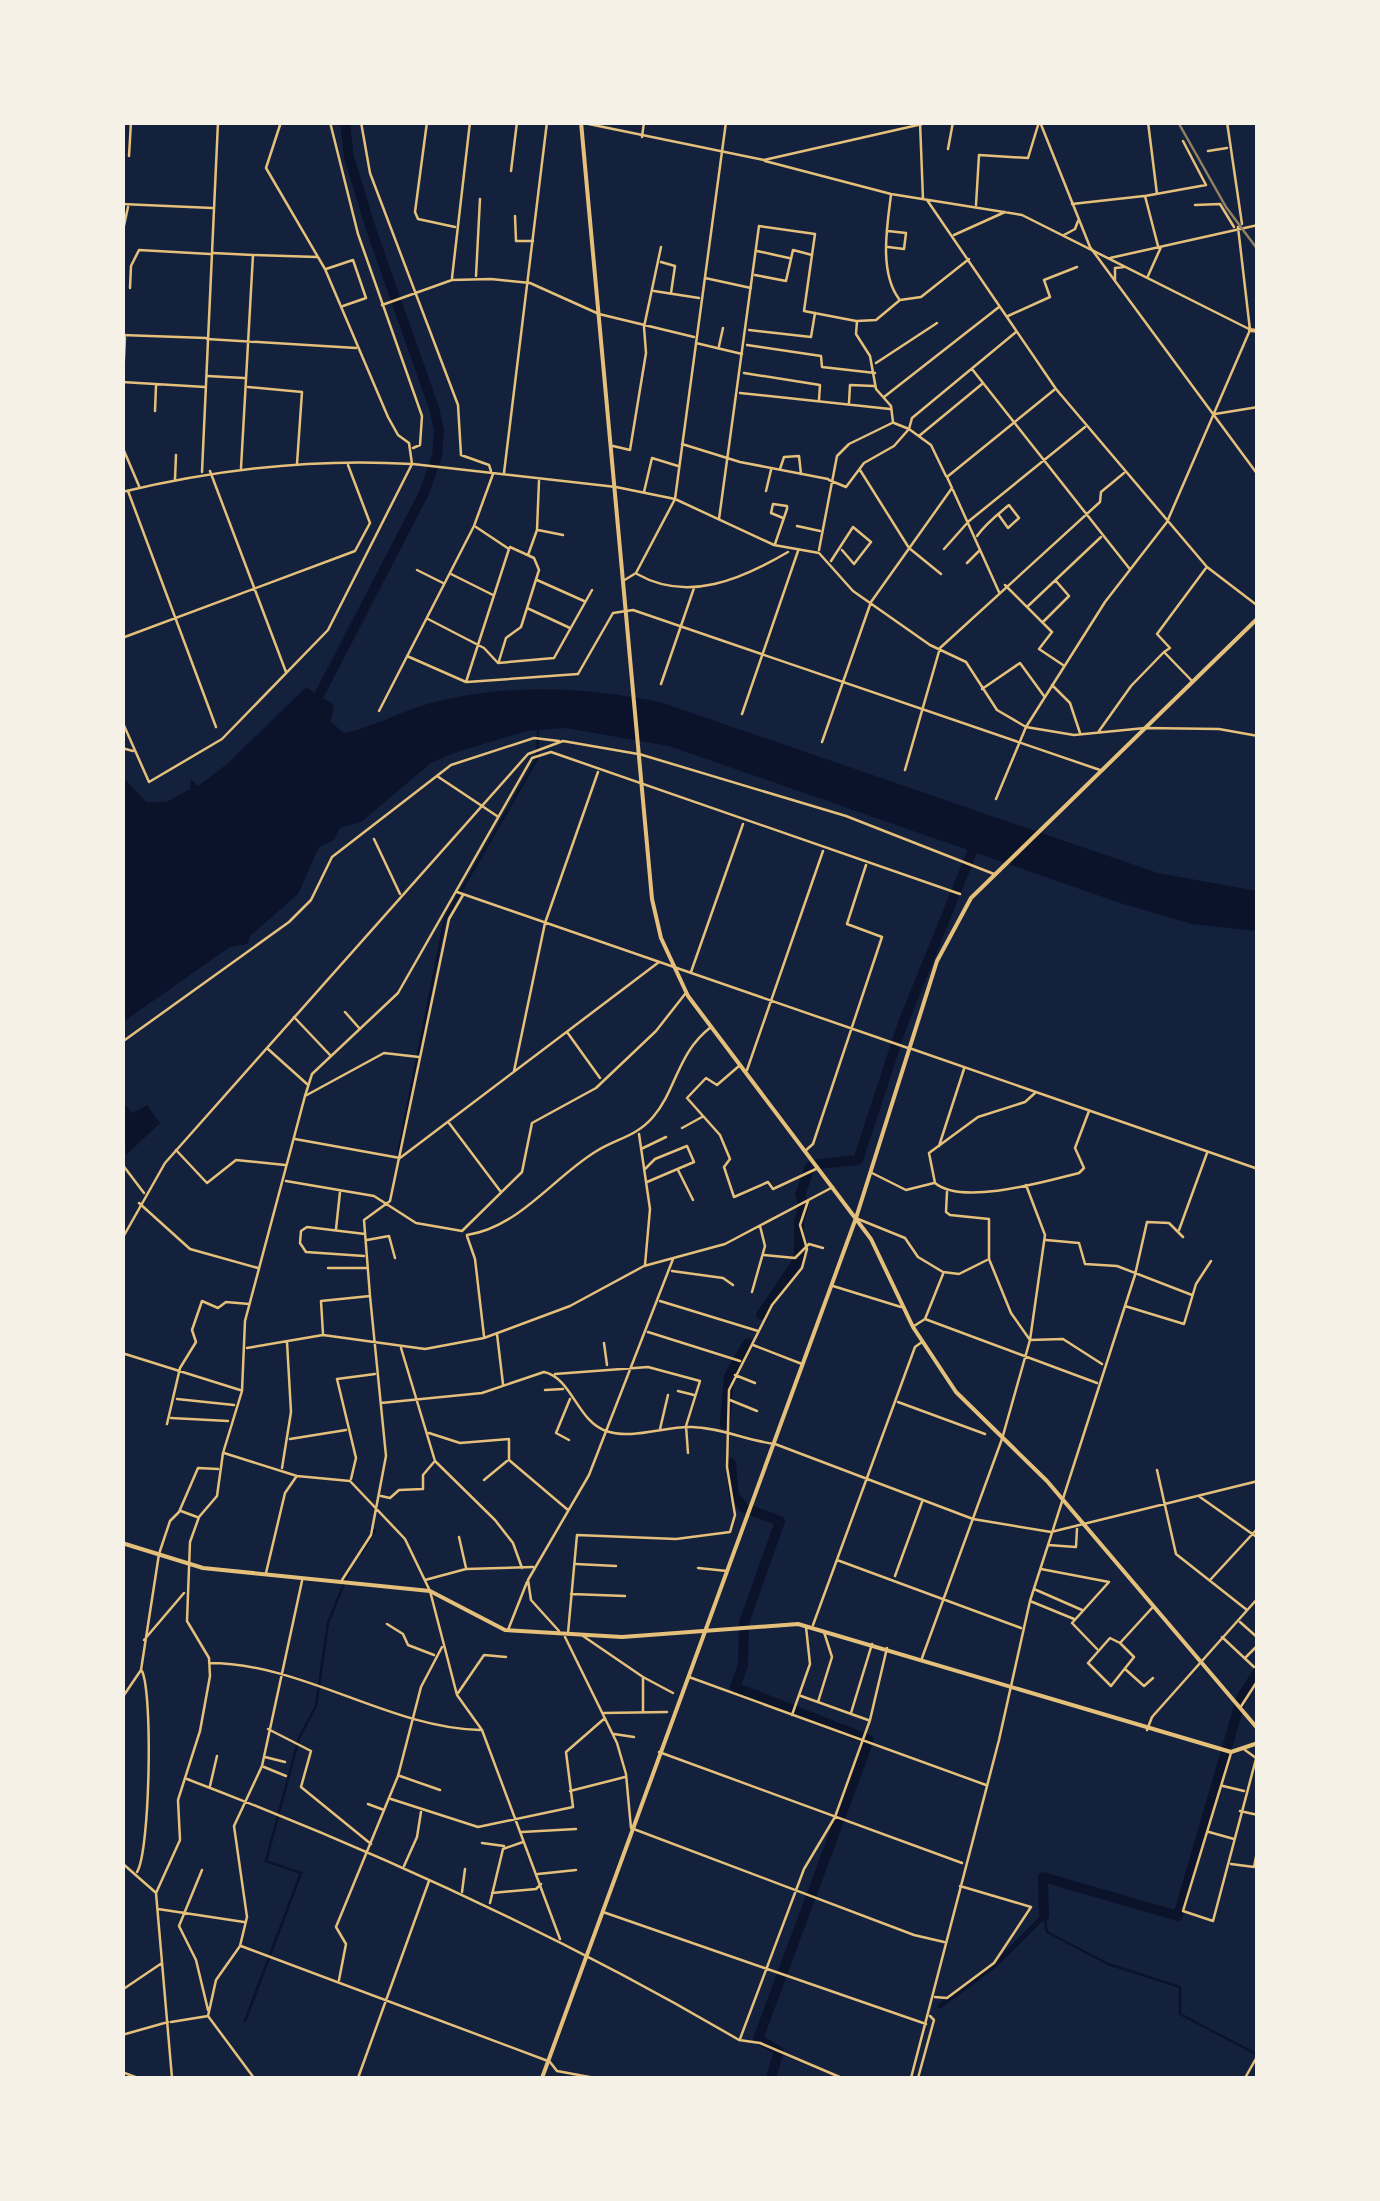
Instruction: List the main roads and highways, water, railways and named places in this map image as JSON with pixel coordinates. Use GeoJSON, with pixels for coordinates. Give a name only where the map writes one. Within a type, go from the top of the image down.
{"type":"FeatureCollection","features":[{"type":"Feature","properties":{"kind":"main road"},"geometry":{"type":"LineString","coordinates":[[581,123],[652,899],[673,968],[686,993],[856,1218],[882,1260],[913,1327],[956,1392],[1061,1498],[1258,1730]]}},
{"type":"Feature","properties":{"kind":"main road"},"geometry":{"type":"LineString","coordinates":[[1250,330],[1258,332]]}},
{"type":"Feature","properties":{"kind":"main road"},"geometry":{"type":"LineString","coordinates":[[542,2078],[832,1286],[912,1049],[937,961],[956,921],[996,872],[1258,618]]}},
{"type":"Feature","properties":{"kind":"main road"},"geometry":{"type":"LineString","coordinates":[[122,1544],[188,1565],[430,1592],[507,1630],[583,1636],[813,1626],[1147,1730],[1231,1752],[1258,1744]]}},
{"type":"Feature","properties":{"kind":"water"},"geometry":{"type":"Polygon","coordinates":[[[306,687],[334,705],[331,722],[344,733],[424,705],[512,690],[571,690],[660,702],[1158,873],[1257,891],[1257,931],[1192,924],[1120,903],[669,746],[565,728],[526,731],[431,763],[361,822],[340,828],[334,840],[319,847],[298,894],[250,936],[248,944],[230,947],[123,1022],[123,777],[146,802],[166,802],[190,789],[191,779],[198,786],[227,764],[306,687]]]}},
{"type":"Feature","properties":{"kind":"water"},"geometry":{"type":"Polygon","coordinates":[[[122,1101],[132,1113],[147,1105],[160,1123],[126,1155],[122,1101]]]}},
{"type":"Feature","properties":{"kind":"waterway"},"geometry":{"type":"LineString","coordinates":[[313,707],[424,493],[437,456],[439,430],[349,157],[345,122]]}},
{"type":"Feature","properties":{"kind":"waterway"},"geometry":{"type":"LineString","coordinates":[[398,1154],[445,919],[537,759],[538,730]]}},
{"type":"Feature","properties":{"kind":"waterway"},"geometry":{"type":"LineString","coordinates":[[818,1164],[858,1160],[903,1023],[976,842]]}},
{"type":"Feature","properties":{"kind":"waterway"},"geometry":{"type":"LineString","coordinates":[[761,1315],[799,1259],[799,1221],[804,1205],[800,1195],[810,1167]]}},
{"type":"Feature","properties":{"kind":"waterway"},"geometry":{"type":"LineString","coordinates":[[725,1424],[729,1376],[748,1343]]}},
{"type":"Feature","properties":{"kind":"waterway"},"geometry":{"type":"LineString","coordinates":[[731,1463],[734,1495],[744,1508]]}},
{"type":"Feature","properties":{"kind":"waterway"},"geometry":{"type":"LineString","coordinates":[[753,1511],[780,1521],[744,1623],[743,1665],[735,1687],[869,1740],[758,2039],[779,2051],[771,2078]]}},
{"type":"Feature","properties":{"kind":"waterway"},"geometry":{"type":"LineString","coordinates":[[362,1552],[375,1530]]}},
{"type":"Feature","properties":{"kind":"waterway"},"geometry":{"type":"LineString","coordinates":[[245,2021],[301,1873],[266,1861],[299,1738],[316,1706],[328,1623],[349,1571]]}},
{"type":"Feature","properties":{"kind":"waterway"},"geometry":{"type":"LineString","coordinates":[[1044,1916],[1043,1877],[1178,1916],[1242,1696],[1258,1672]]}},
{"type":"Feature","properties":{"kind":"waterway"},"geometry":{"type":"LineString","coordinates":[[1044,1916],[1047,1932],[1108,1964],[1180,1987],[1180,2014],[1256,2054]]}},
{"type":"Feature","properties":{"kind":"waterway"},"geometry":{"type":"LineString","coordinates":[[940,2006],[995,1965],[1044,1916]]}},
{"type":"Feature","properties":{"kind":"railway"},"geometry":{"type":"LineString","coordinates":[[1178,122],[1226,207],[1258,250]]}}]}
